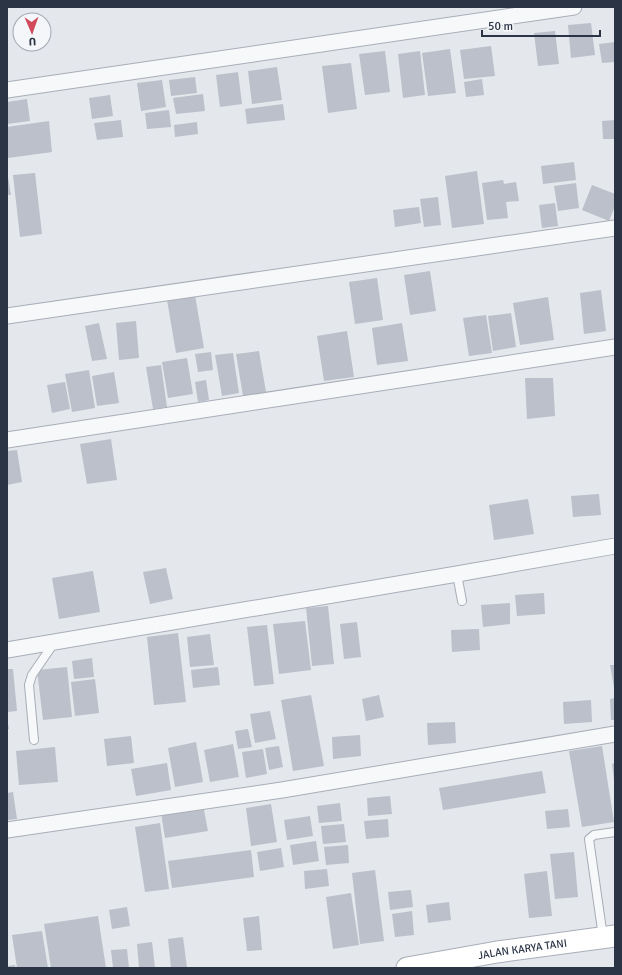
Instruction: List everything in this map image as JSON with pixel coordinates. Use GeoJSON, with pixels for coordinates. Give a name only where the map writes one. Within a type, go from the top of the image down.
{"type":"FeatureCollection","features":[{"type":"Feature","properties":{"kind":"street"},"geometry":{"type":"LineString","coordinates":[[7,90],[574,7]]}},
{"type":"Feature","properties":{"kind":"street"},"geometry":{"type":"LineString","coordinates":[[7,316],[615,228]]}},
{"type":"Feature","properties":{"kind":"street"},"geometry":{"type":"LineString","coordinates":[[7,440],[615,347]]}},
{"type":"Feature","properties":{"kind":"street"},"geometry":{"type":"LineString","coordinates":[[7,650],[615,546]]}},
{"type":"Feature","properties":{"kind":"street"},"geometry":{"type":"LineString","coordinates":[[7,830],[282,790],[615,734]]}},
{"type":"Feature","properties":{"kind":"street","name":"JALAN KARYA TANI"},"geometry":{"type":"LineString","coordinates":[[407,968],[497,952],[609,936]]}},
{"type":"Feature","properties":{"kind":"lane"},"geometry":{"type":"LineString","coordinates":[[457,574],[462,601]]}},
{"type":"Feature","properties":{"kind":"lane"},"geometry":{"type":"LineString","coordinates":[[34,740],[29,685],[32,675],[54,642]]}},
{"type":"Feature","properties":{"kind":"lane"},"geometry":{"type":"LineString","coordinates":[[609,936],[589,839],[594,835],[615,832]]}},
{"type":"Feature","properties":{"kind":"building"},"geometry":{"type":"Polygon","coordinates":[[[591,23],[595,55],[571,58],[568,25],[591,23]]]}},
{"type":"Feature","properties":{"kind":"building"},"geometry":{"type":"Polygon","coordinates":[[[555,31],[559,64],[538,66],[534,33],[555,31]]]}},
{"type":"Feature","properties":{"kind":"building"},"geometry":{"type":"Polygon","coordinates":[[[615,42],[615,62],[602,63],[599,44],[615,42]]]}},
{"type":"Feature","properties":{"kind":"building"},"geometry":{"type":"Polygon","coordinates":[[[491,46],[495,76],[464,79],[460,50],[491,46]]]}},
{"type":"Feature","properties":{"kind":"building"},"geometry":{"type":"Polygon","coordinates":[[[450,49],[456,93],[428,96],[422,53],[450,49]]]}},
{"type":"Feature","properties":{"kind":"building"},"geometry":{"type":"Polygon","coordinates":[[[385,51],[390,92],[365,95],[359,54],[385,51]]]}},
{"type":"Feature","properties":{"kind":"building"},"geometry":{"type":"Polygon","coordinates":[[[420,51],[425,95],[403,98],[398,54],[420,51]]]}},
{"type":"Feature","properties":{"kind":"building"},"geometry":{"type":"Polygon","coordinates":[[[351,63],[357,109],[328,113],[322,66],[351,63]]]}},
{"type":"Feature","properties":{"kind":"building"},"geometry":{"type":"Polygon","coordinates":[[[277,67],[282,100],[252,104],[248,71],[277,67]]]}},
{"type":"Feature","properties":{"kind":"building"},"geometry":{"type":"Polygon","coordinates":[[[238,72],[242,104],[220,107],[216,75],[238,72]]]}},
{"type":"Feature","properties":{"kind":"building"},"geometry":{"type":"Polygon","coordinates":[[[195,77],[197,93],[171,96],[169,80],[195,77]]]}},
{"type":"Feature","properties":{"kind":"building"},"geometry":{"type":"Polygon","coordinates":[[[482,79],[484,95],[466,97],[464,82],[482,79]]]}},
{"type":"Feature","properties":{"kind":"building"},"geometry":{"type":"Polygon","coordinates":[[[162,80],[166,107],[141,111],[137,83],[162,80]]]}},
{"type":"Feature","properties":{"kind":"building"},"geometry":{"type":"Polygon","coordinates":[[[203,94],[205,111],[176,114],[173,98],[203,94]]]}},
{"type":"Feature","properties":{"kind":"building"},"geometry":{"type":"Polygon","coordinates":[[[110,95],[113,116],[92,119],[89,98],[110,95]]]}},
{"type":"Feature","properties":{"kind":"building"},"geometry":{"type":"Polygon","coordinates":[[[27,99],[30,121],[7,124],[7,102],[27,99]]]}},
{"type":"Feature","properties":{"kind":"building"},"geometry":{"type":"Polygon","coordinates":[[[283,104],[285,120],[247,124],[245,109],[283,104]]]}},
{"type":"Feature","properties":{"kind":"building"},"geometry":{"type":"Polygon","coordinates":[[[169,110],[171,127],[147,129],[145,113],[169,110]]]}},
{"type":"Feature","properties":{"kind":"building"},"geometry":{"type":"Polygon","coordinates":[[[121,120],[123,137],[97,140],[94,123],[121,120]]]}},
{"type":"Feature","properties":{"kind":"building"},"geometry":{"type":"Polygon","coordinates":[[[615,120],[615,139],[603,139],[602,121],[615,120]]]}},
{"type":"Feature","properties":{"kind":"building"},"geometry":{"type":"Polygon","coordinates":[[[49,121],[52,152],[8,158],[7,127],[49,121]]]}},
{"type":"Feature","properties":{"kind":"building"},"geometry":{"type":"Polygon","coordinates":[[[197,122],[198,134],[175,137],[174,125],[197,122]]]}},
{"type":"Feature","properties":{"kind":"building"},"geometry":{"type":"Polygon","coordinates":[[[574,162],[576,180],[543,184],[541,166],[574,162]]]}},
{"type":"Feature","properties":{"kind":"building"},"geometry":{"type":"Polygon","coordinates":[[[7,171],[11,195],[7,195],[7,171]]]}},
{"type":"Feature","properties":{"kind":"building"},"geometry":{"type":"Polygon","coordinates":[[[477,171],[484,224],[452,228],[445,176],[477,171]]]}},
{"type":"Feature","properties":{"kind":"building"},"geometry":{"type":"Polygon","coordinates":[[[35,173],[42,234],[20,237],[13,175],[35,173]]]}},
{"type":"Feature","properties":{"kind":"building"},"geometry":{"type":"Polygon","coordinates":[[[503,180],[504,184],[516,182],[519,201],[506,202],[508,218],[487,220],[482,183],[503,180]]]}},
{"type":"Feature","properties":{"kind":"building"},"geometry":{"type":"Polygon","coordinates":[[[576,183],[579,208],[558,211],[554,186],[576,183]]]}},
{"type":"Feature","properties":{"kind":"building"},"geometry":{"type":"Polygon","coordinates":[[[592,185],[615,194],[615,206],[609,221],[582,210],[592,185]]]}},
{"type":"Feature","properties":{"kind":"building"},"geometry":{"type":"Polygon","coordinates":[[[438,197],[441,225],[424,227],[420,199],[438,197]]]}},
{"type":"Feature","properties":{"kind":"building"},"geometry":{"type":"Polygon","coordinates":[[[555,203],[558,226],[542,228],[539,205],[555,203]]]}},
{"type":"Feature","properties":{"kind":"building"},"geometry":{"type":"Polygon","coordinates":[[[419,207],[421,223],[395,227],[393,210],[419,207]]]}},
{"type":"Feature","properties":{"kind":"building"},"geometry":{"type":"Polygon","coordinates":[[[430,271],[436,311],[410,315],[404,275],[430,271]]]}},
{"type":"Feature","properties":{"kind":"building"},"geometry":{"type":"Polygon","coordinates":[[[377,278],[383,320],[355,324],[349,282],[377,278]]]}},
{"type":"Feature","properties":{"kind":"building"},"geometry":{"type":"Polygon","coordinates":[[[601,290],[606,331],[584,334],[580,293],[601,290]]]}},
{"type":"Feature","properties":{"kind":"building"},"geometry":{"type":"Polygon","coordinates":[[[195,295],[204,348],[176,353],[167,300],[195,295]]]}},
{"type":"Feature","properties":{"kind":"building"},"geometry":{"type":"Polygon","coordinates":[[[548,297],[554,340],[520,345],[513,303],[548,297]]]}},
{"type":"Feature","properties":{"kind":"building"},"geometry":{"type":"Polygon","coordinates":[[[511,313],[516,347],[493,351],[488,316],[511,313]]]}},
{"type":"Feature","properties":{"kind":"building"},"geometry":{"type":"Polygon","coordinates":[[[486,315],[492,353],[469,356],[463,318],[486,315]]]}},
{"type":"Feature","properties":{"kind":"building"},"geometry":{"type":"Polygon","coordinates":[[[136,321],[139,358],[119,360],[116,323],[136,321]]]}},
{"type":"Feature","properties":{"kind":"building"},"geometry":{"type":"Polygon","coordinates":[[[99,323],[107,359],[92,361],[85,326],[99,323]]]}},
{"type":"Feature","properties":{"kind":"building"},"geometry":{"type":"Polygon","coordinates":[[[402,323],[408,361],[377,365],[372,328],[402,323]]]}},
{"type":"Feature","properties":{"kind":"building"},"geometry":{"type":"Polygon","coordinates":[[[347,331],[354,377],[324,381],[317,336],[347,331]]]}},
{"type":"Feature","properties":{"kind":"building"},"geometry":{"type":"Polygon","coordinates":[[[259,351],[266,392],[243,396],[236,354],[259,351]]]}},
{"type":"Feature","properties":{"kind":"building"},"geometry":{"type":"Polygon","coordinates":[[[211,352],[213,370],[198,372],[195,354],[211,352]]]}},
{"type":"Feature","properties":{"kind":"building"},"geometry":{"type":"Polygon","coordinates":[[[233,353],[239,393],[222,396],[215,355],[233,353]]]}},
{"type":"Feature","properties":{"kind":"building"},"geometry":{"type":"Polygon","coordinates":[[[187,358],[193,394],[168,398],[162,362],[187,358]]]}},
{"type":"Feature","properties":{"kind":"building"},"geometry":{"type":"Polygon","coordinates":[[[161,365],[167,407],[153,409],[146,367],[161,365]]]}},
{"type":"Feature","properties":{"kind":"building"},"geometry":{"type":"Polygon","coordinates":[[[89,370],[95,408],[72,412],[65,374],[89,370]]]}},
{"type":"Feature","properties":{"kind":"building"},"geometry":{"type":"Polygon","coordinates":[[[114,372],[119,403],[97,406],[92,376],[114,372]]]}},
{"type":"Feature","properties":{"kind":"building"},"geometry":{"type":"Polygon","coordinates":[[[525,378],[553,378],[555,416],[527,419],[525,378]]]}},
{"type":"Feature","properties":{"kind":"building"},"geometry":{"type":"Polygon","coordinates":[[[206,380],[209,400],[198,402],[195,382],[206,380]]]}},
{"type":"Feature","properties":{"kind":"building"},"geometry":{"type":"Polygon","coordinates":[[[65,382],[70,409],[52,413],[47,385],[65,382]]]}},
{"type":"Feature","properties":{"kind":"building"},"geometry":{"type":"Polygon","coordinates":[[[111,439],[117,480],[87,484],[80,444],[111,439]]]}},
{"type":"Feature","properties":{"kind":"building"},"geometry":{"type":"Polygon","coordinates":[[[17,450],[22,482],[7,485],[7,451],[17,450]]]}},
{"type":"Feature","properties":{"kind":"building"},"geometry":{"type":"Polygon","coordinates":[[[599,494],[601,515],[573,517],[571,496],[599,494]]]}},
{"type":"Feature","properties":{"kind":"building"},"geometry":{"type":"Polygon","coordinates":[[[528,499],[534,534],[494,540],[489,505],[528,499]]]}},
{"type":"Feature","properties":{"kind":"building"},"geometry":{"type":"Polygon","coordinates":[[[166,568],[173,599],[150,604],[143,572],[166,568]]]}},
{"type":"Feature","properties":{"kind":"building"},"geometry":{"type":"Polygon","coordinates":[[[93,571],[100,612],[59,619],[52,578],[93,571]]]}},
{"type":"Feature","properties":{"kind":"building"},"geometry":{"type":"Polygon","coordinates":[[[544,593],[545,614],[517,616],[515,595],[544,593]]]}},
{"type":"Feature","properties":{"kind":"building"},"geometry":{"type":"Polygon","coordinates":[[[510,603],[510,624],[483,627],[481,605],[510,603]]]}},
{"type":"Feature","properties":{"kind":"building"},"geometry":{"type":"Polygon","coordinates":[[[328,606],[334,664],[312,666],[306,608],[328,606]]]}},
{"type":"Feature","properties":{"kind":"building"},"geometry":{"type":"Polygon","coordinates":[[[305,621],[311,670],[279,674],[273,624],[305,621]]]}},
{"type":"Feature","properties":{"kind":"building"},"geometry":{"type":"Polygon","coordinates":[[[357,622],[361,657],[344,659],[340,624],[357,622]]]}},
{"type":"Feature","properties":{"kind":"building"},"geometry":{"type":"Polygon","coordinates":[[[267,625],[274,684],[254,686],[247,627],[267,625]]]}},
{"type":"Feature","properties":{"kind":"building"},"geometry":{"type":"Polygon","coordinates":[[[479,629],[480,650],[452,652],[451,630],[479,629]]]}},
{"type":"Feature","properties":{"kind":"building"},"geometry":{"type":"Polygon","coordinates":[[[178,633],[186,702],[154,705],[147,637],[178,633]]]}},
{"type":"Feature","properties":{"kind":"building"},"geometry":{"type":"Polygon","coordinates":[[[210,634],[214,665],[190,667],[187,637],[210,634]]]}},
{"type":"Feature","properties":{"kind":"building"},"geometry":{"type":"Polygon","coordinates":[[[92,658],[94,677],[74,679],[72,661],[92,658]]]}},
{"type":"Feature","properties":{"kind":"building"},"geometry":{"type":"Polygon","coordinates":[[[610,665],[615,665],[615,688],[614,688],[610,665]]]}},
{"type":"Feature","properties":{"kind":"building"},"geometry":{"type":"Polygon","coordinates":[[[67,667],[72,717],[43,720],[37,670],[67,667]]]}},
{"type":"Feature","properties":{"kind":"building"},"geometry":{"type":"Polygon","coordinates":[[[218,667],[220,685],[193,688],[191,670],[218,667]]]}},
{"type":"Feature","properties":{"kind":"building"},"geometry":{"type":"Polygon","coordinates":[[[7,669],[13,669],[17,711],[7,712],[7,669]]]}},
{"type":"Feature","properties":{"kind":"building"},"geometry":{"type":"Polygon","coordinates":[[[95,679],[99,713],[75,716],[71,682],[95,679]]]}},
{"type":"Feature","properties":{"kind":"building"},"geometry":{"type":"Polygon","coordinates":[[[311,695],[324,766],[293,771],[281,700],[311,695]]]}},
{"type":"Feature","properties":{"kind":"building"},"geometry":{"type":"Polygon","coordinates":[[[379,695],[384,717],[366,721],[362,699],[379,695]]]}},
{"type":"Feature","properties":{"kind":"building"},"geometry":{"type":"Polygon","coordinates":[[[615,698],[615,720],[611,720],[610,699],[615,698]]]}},
{"type":"Feature","properties":{"kind":"building"},"geometry":{"type":"Polygon","coordinates":[[[591,700],[592,722],[564,724],[563,702],[591,700]]]}},
{"type":"Feature","properties":{"kind":"building"},"geometry":{"type":"Polygon","coordinates":[[[270,711],[276,739],[255,743],[250,714],[270,711]]]}},
{"type":"Feature","properties":{"kind":"building"},"geometry":{"type":"Polygon","coordinates":[[[455,722],[456,743],[428,745],[427,723],[455,722]]]}},
{"type":"Feature","properties":{"kind":"building"},"geometry":{"type":"Polygon","coordinates":[[[248,729],[252,747],[238,749],[235,731],[248,729]]]}},
{"type":"Feature","properties":{"kind":"building"},"geometry":{"type":"Polygon","coordinates":[[[360,735],[361,756],[333,759],[332,737],[360,735]]]}},
{"type":"Feature","properties":{"kind":"building"},"geometry":{"type":"Polygon","coordinates":[[[131,736],[134,763],[107,766],[104,739],[131,736]]]}},
{"type":"Feature","properties":{"kind":"building"},"geometry":{"type":"Polygon","coordinates":[[[196,742],[203,782],[175,787],[168,748],[196,742]]]}},
{"type":"Feature","properties":{"kind":"building"},"geometry":{"type":"Polygon","coordinates":[[[233,744],[239,777],[210,782],[204,750],[233,744]]]}},
{"type":"Feature","properties":{"kind":"building"},"geometry":{"type":"Polygon","coordinates":[[[279,746],[283,767],[269,770],[265,748],[279,746]]]}},
{"type":"Feature","properties":{"kind":"building"},"geometry":{"type":"Polygon","coordinates":[[[602,746],[614,822],[582,827],[569,751],[602,746]]]}},
{"type":"Feature","properties":{"kind":"building"},"geometry":{"type":"Polygon","coordinates":[[[55,747],[58,782],[19,785],[16,751],[55,747]]]}},
{"type":"Feature","properties":{"kind":"building"},"geometry":{"type":"Polygon","coordinates":[[[263,749],[267,774],[246,778],[242,752],[263,749]]]}},
{"type":"Feature","properties":{"kind":"building"},"geometry":{"type":"Polygon","coordinates":[[[167,763],[171,790],[136,796],[131,769],[167,763]]]}},
{"type":"Feature","properties":{"kind":"building"},"geometry":{"type":"Polygon","coordinates":[[[615,763],[615,780],[614,780],[612,764],[615,763]]]}},
{"type":"Feature","properties":{"kind":"building"},"geometry":{"type":"Polygon","coordinates":[[[542,771],[546,793],[443,810],[439,788],[542,771]]]}},
{"type":"Feature","properties":{"kind":"building"},"geometry":{"type":"Polygon","coordinates":[[[13,792],[17,819],[7,820],[7,793],[13,792]]]}},
{"type":"Feature","properties":{"kind":"building"},"geometry":{"type":"Polygon","coordinates":[[[390,796],[392,814],[368,816],[367,798],[390,796]]]}},
{"type":"Feature","properties":{"kind":"building"},"geometry":{"type":"Polygon","coordinates":[[[340,803],[342,821],[319,823],[317,806],[340,803]]]}},
{"type":"Feature","properties":{"kind":"building"},"geometry":{"type":"Polygon","coordinates":[[[271,804],[277,842],[251,846],[246,808],[271,804]]]}},
{"type":"Feature","properties":{"kind":"building"},"geometry":{"type":"Polygon","coordinates":[[[203,805],[208,831],[165,838],[161,813],[203,805]]]}},
{"type":"Feature","properties":{"kind":"building"},"geometry":{"type":"Polygon","coordinates":[[[568,809],[570,827],[547,829],[545,811],[568,809]]]}},
{"type":"Feature","properties":{"kind":"building"},"geometry":{"type":"Polygon","coordinates":[[[310,816],[313,836],[287,840],[284,820],[310,816]]]}},
{"type":"Feature","properties":{"kind":"building"},"geometry":{"type":"Polygon","coordinates":[[[388,819],[389,837],[366,839],[364,821],[388,819]]]}},
{"type":"Feature","properties":{"kind":"building"},"geometry":{"type":"Polygon","coordinates":[[[160,823],[169,889],[145,892],[135,827],[160,823]]]}},
{"type":"Feature","properties":{"kind":"building"},"geometry":{"type":"Polygon","coordinates":[[[344,824],[346,842],[323,844],[321,826],[344,824]]]}},
{"type":"Feature","properties":{"kind":"building"},"geometry":{"type":"Polygon","coordinates":[[[316,841],[319,861],[293,865],[290,845],[316,841]]]}},
{"type":"Feature","properties":{"kind":"building"},"geometry":{"type":"Polygon","coordinates":[[[348,845],[349,863],[326,865],[324,847],[348,845]]]}},
{"type":"Feature","properties":{"kind":"building"},"geometry":{"type":"Polygon","coordinates":[[[281,848],[284,867],[260,871],[257,852],[281,848]]]}},
{"type":"Feature","properties":{"kind":"building"},"geometry":{"type":"Polygon","coordinates":[[[251,850],[254,877],[172,888],[168,861],[251,850]]]}},
{"type":"Feature","properties":{"kind":"building"},"geometry":{"type":"Polygon","coordinates":[[[574,852],[578,897],[555,899],[550,854],[574,852]]]}},
{"type":"Feature","properties":{"kind":"building"},"geometry":{"type":"Polygon","coordinates":[[[327,869],[329,886],[305,889],[304,871],[327,869]]]}},
{"type":"Feature","properties":{"kind":"building"},"geometry":{"type":"Polygon","coordinates":[[[375,870],[384,941],[360,944],[352,873],[375,870]]]}},
{"type":"Feature","properties":{"kind":"building"},"geometry":{"type":"Polygon","coordinates":[[[547,871],[552,916],[529,918],[524,874],[547,871]]]}},
{"type":"Feature","properties":{"kind":"building"},"geometry":{"type":"Polygon","coordinates":[[[411,890],[413,907],[390,910],[388,892],[411,890]]]}},
{"type":"Feature","properties":{"kind":"building"},"geometry":{"type":"Polygon","coordinates":[[[351,893],[359,945],[333,949],[326,897],[351,893]]]}},
{"type":"Feature","properties":{"kind":"building"},"geometry":{"type":"Polygon","coordinates":[[[449,902],[451,920],[428,923],[426,905],[449,902]]]}},
{"type":"Feature","properties":{"kind":"building"},"geometry":{"type":"Polygon","coordinates":[[[127,907],[130,926],[112,929],[109,910],[127,907]]]}},
{"type":"Feature","properties":{"kind":"building"},"geometry":{"type":"Polygon","coordinates":[[[412,911],[414,935],[395,937],[392,914],[412,911]]]}},
{"type":"Feature","properties":{"kind":"building"},"geometry":{"type":"Polygon","coordinates":[[[98,916],[106,968],[51,968],[44,924],[98,916]]]}},
{"type":"Feature","properties":{"kind":"building"},"geometry":{"type":"Polygon","coordinates":[[[259,916],[262,950],[247,951],[243,918],[259,916]]]}},
{"type":"Feature","properties":{"kind":"building"},"geometry":{"type":"Polygon","coordinates":[[[42,931],[48,968],[17,968],[12,935],[42,931]]]}},
{"type":"Feature","properties":{"kind":"building"},"geometry":{"type":"Polygon","coordinates":[[[183,937],[187,968],[171,968],[168,939],[183,937]]]}},
{"type":"Feature","properties":{"kind":"building"},"geometry":{"type":"Polygon","coordinates":[[[152,942],[155,968],[139,968],[137,944],[152,942]]]}},
{"type":"Feature","properties":{"kind":"building"},"geometry":{"type":"Polygon","coordinates":[[[127,949],[129,968],[113,968],[111,950],[127,949]]]}},
{"type":"Feature","properties":{"kind":"building"},"geometry":{"type":"Polygon","coordinates":[[[15,965],[15,968],[7,968],[7,966],[15,965]]]}}]}
